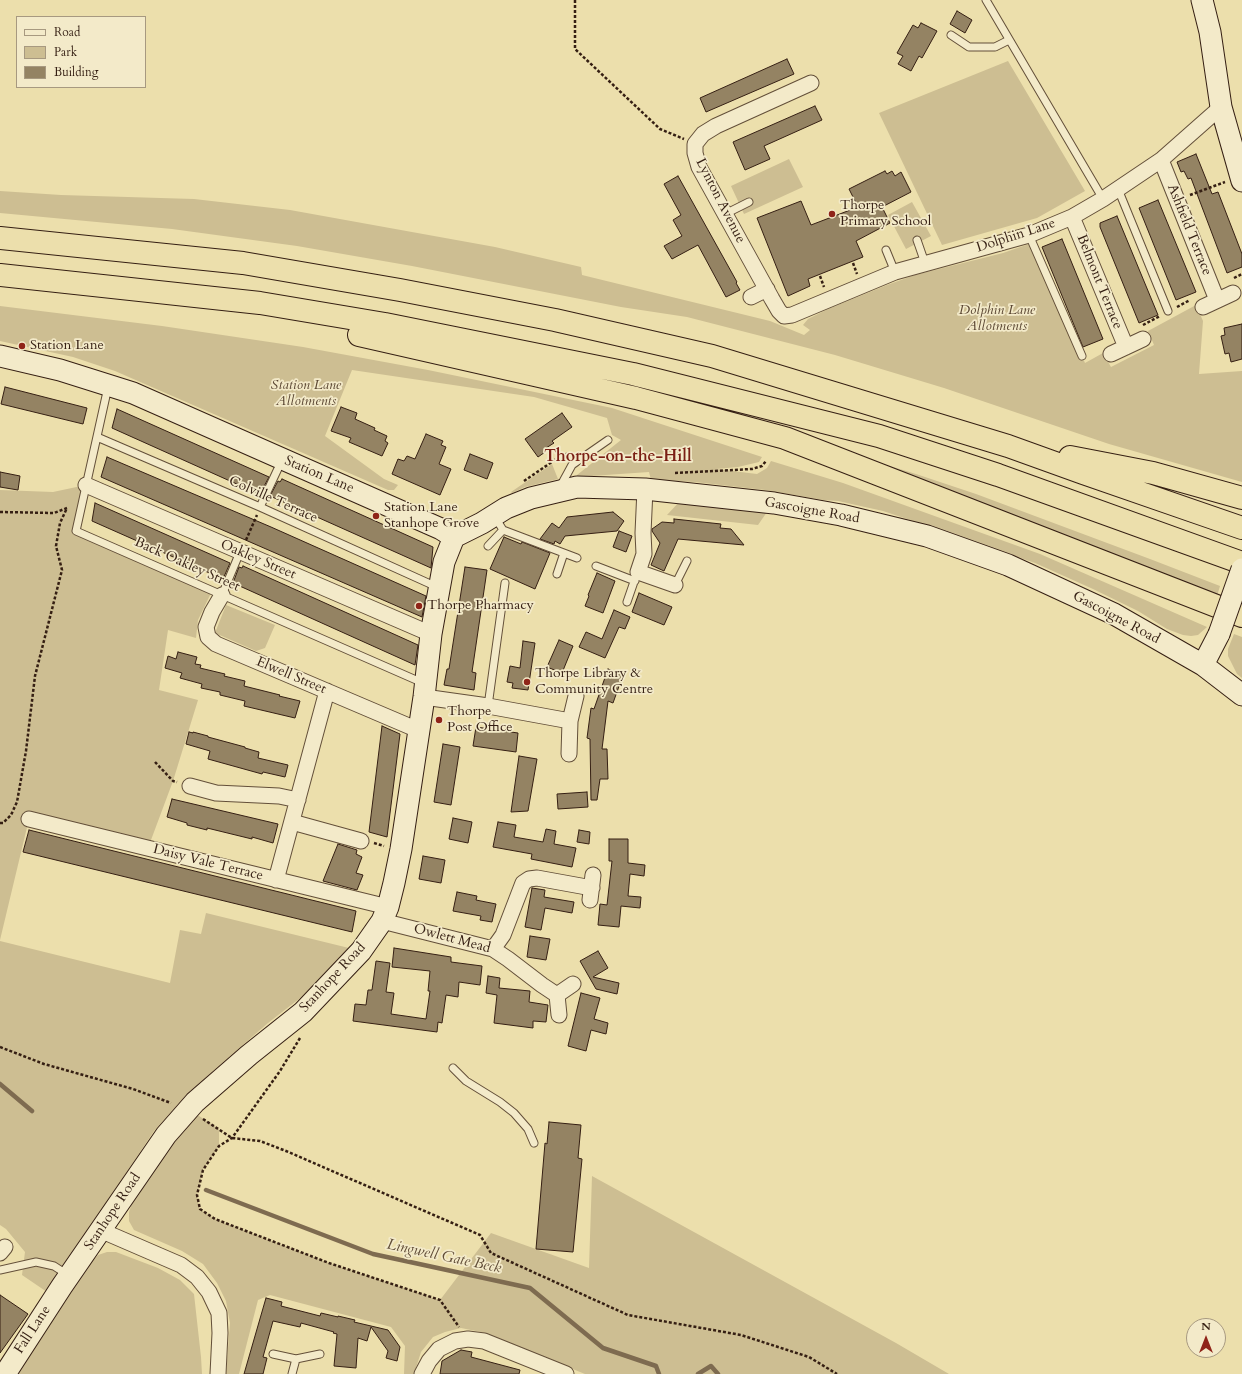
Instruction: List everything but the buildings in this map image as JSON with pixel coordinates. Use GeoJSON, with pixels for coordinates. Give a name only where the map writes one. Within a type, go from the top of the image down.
{"type":"FeatureCollection","features":[{"type":"Feature","properties":{"kind":"highway"},"geometry":{"type":"LineString","coordinates":[[0,238],[242,263],[400,290],[548,318],[712,356],[1008,446],[1242,528]]}},
{"type":"Feature","properties":{"kind":"highway"},"geometry":{"type":"LineString","coordinates":[[0,275],[260,303],[385,324],[641,376],[879,436],[998,474],[1242,563]]}},
{"type":"Feature","properties":{"kind":"highway"},"geometry":{"type":"LineString","coordinates":[[137,290],[415,347],[636,398],[785,438],[1242,616]]}},
{"type":"Feature","properties":{"kind":"highway"},"geometry":{"type":"LineString","coordinates":[[1008,446],[1153,473],[1242,498]]}},
{"type":"Feature","properties":{"kind":"street"},"geometry":{"type":"LineString","coordinates":[[1202,0],[1210,32],[1221,107],[1241,179]]}},
{"type":"Feature","properties":{"kind":"street","name":"Lynton Avenue"},"geometry":{"type":"LineString","coordinates":[[784,316],[779,311],[766,289],[699,167],[695,153],[695,144],[702,134],[716,126],[811,83]]}},
{"type":"Feature","properties":{"kind":"street","name":"Dolphin Lane"},"geometry":{"type":"LineString","coordinates":[[784,316],[792,315],[895,272],[1029,235],[1072,217],[1103,199],[1161,160],[1221,107]]}},
{"type":"Feature","properties":{"kind":"street","name":"Ashfield Terrace"},"geometry":{"type":"LineString","coordinates":[[1161,160],[1217,300]]}},
{"type":"Feature","properties":{"kind":"street","name":"Belmont Terrace"},"geometry":{"type":"LineString","coordinates":[[1072,217],[1126,348]]}},
{"type":"Feature","properties":{"kind":"street"},"geometry":{"type":"LineString","coordinates":[[751,297],[766,289]]}},
{"type":"Feature","properties":{"kind":"street"},"geometry":{"type":"LineString","coordinates":[[1203,307],[1233,293]]}},
{"type":"Feature","properties":{"kind":"street","name":"Belmont Terrace"},"geometry":{"type":"LineString","coordinates":[[1111,354],[1143,339]]}},
{"type":"Feature","properties":{"kind":"street","name":"Station Lane"},"geometry":{"type":"LineString","coordinates":[[0,356],[60,370],[133,393],[441,529],[454,537]]}},
{"type":"Feature","properties":{"kind":"street","name":"Oakley Street"},"geometry":{"type":"LineString","coordinates":[[86,484],[431,634]]}},
{"type":"Feature","properties":{"kind":"street","name":"Gascoigne Road"},"geometry":{"type":"LineString","coordinates":[[454,537],[499,523],[506,508],[531,498],[577,487],[644,489],[774,503],[841,515],[926,536],[1008,565],[1114,614],[1203,666],[1242,695]]}},
{"type":"Feature","properties":{"kind":"street"},"geometry":{"type":"LineString","coordinates":[[644,489],[644,554],[636,577],[675,585]]}},
{"type":"Feature","properties":{"kind":"street"},"geometry":{"type":"LineString","coordinates":[[438,588],[444,562],[454,537]]}},
{"type":"Feature","properties":{"kind":"street"},"geometry":{"type":"LineString","coordinates":[[1203,666],[1219,634],[1242,569]]}},
{"type":"Feature","properties":{"kind":"street","name":"Stanhope Road"},"geometry":{"type":"LineString","coordinates":[[66,1281],[166,1135],[195,1102],[249,1055],[303,1012],[361,951],[385,914],[394,883],[401,849],[438,588]]}},
{"type":"Feature","properties":{"kind":"street","name":"Elwell Street"},"geometry":{"type":"LineString","coordinates":[[222,595],[212,612],[206,627],[208,637],[216,644],[418,730]]}},
{"type":"Feature","properties":{"kind":"street"},"geometry":{"type":"LineString","coordinates":[[424,690],[488,706],[570,721]]}},
{"type":"Feature","properties":{"kind":"street"},"geometry":{"type":"LineString","coordinates":[[276,880],[326,691]]}},
{"type":"Feature","properties":{"kind":"street"},"geometry":{"type":"LineString","coordinates":[[569,754],[570,721],[576,696]]}},
{"type":"Feature","properties":{"kind":"street"},"geometry":{"type":"LineString","coordinates":[[190,786],[216,793],[279,796],[298,800]]}},
{"type":"Feature","properties":{"kind":"street","name":"Daisy Vale Terrace"},"geometry":{"type":"LineString","coordinates":[[29,819],[276,880],[385,914]]}},
{"type":"Feature","properties":{"kind":"street"},"geometry":{"type":"LineString","coordinates":[[292,822],[361,841]]}},
{"type":"Feature","properties":{"kind":"street"},"geometry":{"type":"LineString","coordinates":[[493,949],[503,935],[523,883],[529,879],[537,878],[591,888]]}},
{"type":"Feature","properties":{"kind":"street","name":"Owlett Mead"},"geometry":{"type":"LineString","coordinates":[[385,914],[493,949],[557,995]]}},
{"type":"Feature","properties":{"kind":"street"},"geometry":{"type":"LineString","coordinates":[[559,1015],[557,995],[573,984]]}},
{"type":"Feature","properties":{"kind":"street"},"geometry":{"type":"LineString","coordinates":[[100,1230],[182,1265],[197,1277],[209,1292],[219,1313],[220,1333],[218,1374]]}},
{"type":"Feature","properties":{"kind":"street","name":"Fall Lane"},"geometry":{"type":"LineString","coordinates":[[5,1374],[66,1281]]}},
{"type":"Feature","properties":{"kind":"street"},"geometry":{"type":"LineString","coordinates":[[422,1374],[429,1361],[439,1349],[455,1341],[468,1339],[484,1341],[566,1374]]}},
{"type":"Feature","properties":{"kind":"lane"},"geometry":{"type":"LineString","coordinates":[[986,0],[1103,199]]}},
{"type":"Feature","properties":{"kind":"lane"},"geometry":{"type":"LineString","coordinates":[[951,35],[969,47],[995,47],[1009,40]]}},
{"type":"Feature","properties":{"kind":"lane"},"geometry":{"type":"LineString","coordinates":[[1118,189],[1168,312]]}},
{"type":"Feature","properties":{"kind":"lane"},"geometry":{"type":"LineString","coordinates":[[725,214],[749,202]]}},
{"type":"Feature","properties":{"kind":"lane"},"geometry":{"type":"LineString","coordinates":[[1029,235],[1082,356]]}},
{"type":"Feature","properties":{"kind":"lane"},"geometry":{"type":"LineString","coordinates":[[917,240],[925,263]]}},
{"type":"Feature","properties":{"kind":"lane"},"geometry":{"type":"LineString","coordinates":[[886,250],[895,272]]}},
{"type":"Feature","properties":{"kind":"lane","name":"Back Oakley Street"},"geometry":{"type":"LineString","coordinates":[[109,385],[96,437],[76,531],[222,595],[424,690]]}},
{"type":"Feature","properties":{"kind":"lane","name":"Colville Terrace"},"geometry":{"type":"LineString","coordinates":[[96,437],[260,507],[438,588]]}},
{"type":"Feature","properties":{"kind":"lane"},"geometry":{"type":"LineString","coordinates":[[558,491],[572,465],[608,440]]}},
{"type":"Feature","properties":{"kind":"lane"},"geometry":{"type":"LineString","coordinates":[[260,507],[282,460]]}},
{"type":"Feature","properties":{"kind":"lane"},"geometry":{"type":"LineString","coordinates":[[488,546],[499,523],[577,558]]}},
{"type":"Feature","properties":{"kind":"lane"},"geometry":{"type":"LineString","coordinates":[[222,595],[240,552]]}},
{"type":"Feature","properties":{"kind":"lane"},"geometry":{"type":"LineString","coordinates":[[557,574],[564,553]]}},
{"type":"Feature","properties":{"kind":"lane"},"geometry":{"type":"LineString","coordinates":[[675,585],[687,561]]}},
{"type":"Feature","properties":{"kind":"lane"},"geometry":{"type":"LineString","coordinates":[[596,566],[636,577],[627,602]]}},
{"type":"Feature","properties":{"kind":"lane"},"geometry":{"type":"LineString","coordinates":[[488,706],[505,582]]}},
{"type":"Feature","properties":{"kind":"lane"},"geometry":{"type":"LineString","coordinates":[[453,1068],[466,1081],[500,1102],[514,1113],[528,1129],[534,1143]]}},
{"type":"Feature","properties":{"kind":"lane"},"geometry":{"type":"LineString","coordinates":[[0,1270],[36,1262],[54,1266],[66,1281]]}},
{"type":"Feature","properties":{"kind":"lane"},"geometry":{"type":"LineString","coordinates":[[273,1354],[296,1359],[320,1354]]}},
{"type":"Feature","properties":{"kind":"lane"},"geometry":{"type":"LineString","coordinates":[[292,1374],[296,1359]]}},
{"type":"Feature","properties":{"kind":"path"},"geometry":{"type":"LineString","coordinates":[[575,0],[575,49],[660,129],[695,144]]}},
{"type":"Feature","properties":{"kind":"path"},"geometry":{"type":"LineString","coordinates":[[1177,200],[1241,179]]}},
{"type":"Feature","properties":{"kind":"path"},"geometry":{"type":"LineString","coordinates":[[522,482],[565,453],[572,465]]}},
{"type":"Feature","properties":{"kind":"path"},"geometry":{"type":"LineString","coordinates":[[0,512],[54,513],[67,508],[81,506]]}},
{"type":"Feature","properties":{"kind":"path"},"geometry":{"type":"LineString","coordinates":[[240,552],[260,507]]}},
{"type":"Feature","properties":{"kind":"path"},"geometry":{"type":"LineString","coordinates":[[0,823],[3,823],[11,815],[18,796],[26,751],[36,676],[62,570],[56,546],[60,523],[67,508]]}},
{"type":"Feature","properties":{"kind":"path"},"geometry":{"type":"LineString","coordinates":[[155,762],[173,781],[190,786]]}},
{"type":"Feature","properties":{"kind":"path"},"geometry":{"type":"LineString","coordinates":[[361,841],[401,849]]}},
{"type":"Feature","properties":{"kind":"path"},"geometry":{"type":"LineString","coordinates":[[302,1034],[280,1071],[232,1138],[219,1146],[203,1170],[197,1195],[200,1209],[215,1219],[329,1263],[440,1300],[468,1339]]}},
{"type":"Feature","properties":{"kind":"path"},"geometry":{"type":"LineString","coordinates":[[0,1047],[44,1064],[133,1089],[175,1105]]}},
{"type":"Feature","properties":{"kind":"path"},"geometry":{"type":"LineString","coordinates":[[202,1118],[232,1138],[260,1141],[286,1151],[480,1235],[491,1253],[628,1315],[740,1335],[809,1357],[837,1374]]}},
{"type":"Feature","properties":{"kind":"green space"},"geometry":{"type":"Polygon","coordinates":[[[1008,61],[1085,191],[1037,218],[942,245],[879,113],[1008,61]]]}},
{"type":"Feature","properties":{"kind":"green space"},"geometry":{"type":"Polygon","coordinates":[[[789,159],[803,187],[744,214],[731,186],[789,159]]]}},
{"type":"Feature","properties":{"kind":"green space","name":"Dolphin Lane Allotments"},"geometry":{"type":"Polygon","coordinates":[[[0,191],[61,195],[194,199],[290,210],[495,247],[581,267],[582,275],[770,321],[804,335],[810,330],[803,325],[808,319],[828,309],[887,285],[915,275],[1003,253],[1032,243],[1085,363],[1103,353],[1111,367],[1154,345],[1148,331],[1196,305],[1203,321],[1199,374],[1242,371],[1242,482],[1109,444],[944,388],[835,355],[687,317],[621,307],[412,266],[297,246],[172,229],[0,213],[0,191]]]}},
{"type":"Feature","properties":{"kind":"green space"},"geometry":{"type":"Polygon","coordinates":[[[912,202],[931,236],[906,249],[888,215],[912,202]]]}},
{"type":"Feature","properties":{"kind":"green space","name":"Station Lane Allotments"},"geometry":{"type":"Polygon","coordinates":[[[0,306],[162,326],[303,347],[428,370],[612,408],[762,457],[759,462],[738,467],[716,469],[757,474],[767,468],[771,461],[843,483],[1040,554],[1207,627],[1198,635],[1183,635],[1167,629],[1138,611],[1093,589],[1035,563],[883,511],[838,501],[823,500],[765,490],[695,482],[651,480],[649,472],[577,477],[577,475],[621,440],[612,435],[607,418],[534,397],[352,370],[325,436],[384,479],[398,485],[394,490],[388,490],[115,371],[73,357],[0,341],[0,306]]]}},
{"type":"Feature","properties":{"kind":"green space"},"geometry":{"type":"Polygon","coordinates":[[[854,455],[976,494],[1220,586],[1217,596],[854,455]]]}},
{"type":"Feature","properties":{"kind":"green space"},"geometry":{"type":"Polygon","coordinates":[[[552,464],[558,479],[525,487],[512,493],[511,492],[552,464]]]}},
{"type":"Feature","properties":{"kind":"green space"},"geometry":{"type":"Polygon","coordinates":[[[86,485],[76,531],[212,591],[198,620],[196,638],[168,630],[159,690],[198,700],[173,781],[148,848],[29,819],[0,940],[0,490],[53,492],[86,485]]]}},
{"type":"Feature","properties":{"kind":"green space"},"geometry":{"type":"Polygon","coordinates":[[[680,501],[767,512],[758,525],[667,515],[680,501]]]}},
{"type":"Feature","properties":{"kind":"green space"},"geometry":{"type":"Polygon","coordinates":[[[226,605],[275,625],[265,648],[256,651],[215,633],[226,605]]]}},
{"type":"Feature","properties":{"kind":"green space"},"geometry":{"type":"Polygon","coordinates":[[[1234,634],[1242,637],[1242,678],[1237,674],[1228,656],[1228,649],[1234,634]]]}},
{"type":"Feature","properties":{"kind":"green space"},"geometry":{"type":"Polygon","coordinates":[[[206,913],[353,949],[322,981],[268,1023],[178,1104],[154,1131],[47,1292],[22,1275],[25,1252],[6,1229],[0,1225],[0,941],[170,983],[180,930],[201,934],[206,913]]]}},
{"type":"Feature","properties":{"kind":"green space"},"geometry":{"type":"Polygon","coordinates":[[[196,1114],[219,1129],[219,1146],[203,1170],[197,1195],[200,1209],[215,1219],[329,1263],[440,1300],[491,1233],[589,1268],[592,1176],[896,1343],[949,1374],[585,1374],[481,1332],[461,1328],[433,1337],[421,1352],[414,1374],[404,1374],[405,1346],[391,1327],[270,1295],[258,1300],[239,1374],[226,1374],[230,1323],[226,1301],[217,1283],[203,1264],[182,1251],[134,1230],[129,1221],[129,1212],[134,1197],[171,1142],[196,1114]]]}},
{"type":"Feature","properties":{"kind":"green space"},"geometry":{"type":"Polygon","coordinates":[[[107,1252],[116,1252],[158,1268],[180,1280],[194,1294],[202,1374],[18,1374],[91,1262],[98,1255],[107,1252]]]}},
{"type":"Feature","properties":{"kind":"waterway"},"geometry":{"type":"LineString","coordinates":[[0,1084],[32,1111]]}},
{"type":"Feature","properties":{"kind":"waterway","name":"Lingwell Gate Beck"},"geometry":{"type":"LineString","coordinates":[[206,1190],[373,1254],[530,1288],[603,1348],[656,1366],[659,1374]]}},
{"type":"Feature","properties":{"kind":"waterway","name":"Lingwell Gate Beck"},"geometry":{"type":"LineString","coordinates":[[698,1374],[711,1366],[718,1374]]}},
{"type":"Feature","properties":{"kind":"place","name":"Thorpe Primary School"},"geometry":{"type":"Point","coordinates":[832,214]}},
{"type":"Feature","properties":{"kind":"place","name":"Station Lane"},"geometry":{"type":"Point","coordinates":[22,346]}},
{"type":"Feature","properties":{"kind":"place","name":"Station Lane Stanhope Grove"},"geometry":{"type":"Point","coordinates":[376,516]}},
{"type":"Feature","properties":{"kind":"place","name":"Thorpe Pharmacy"},"geometry":{"type":"Point","coordinates":[419,606]}},
{"type":"Feature","properties":{"kind":"place","name":"Thorpe Library & Community Centre"},"geometry":{"type":"Point","coordinates":[527,682]}},
{"type":"Feature","properties":{"kind":"place","name":"Thorpe Post Office"},"geometry":{"type":"Point","coordinates":[439,720]}},
{"type":"Feature","properties":{"kind":"district","name":"Thorpe-on-the-Hill"},"geometry":{"type":"Point","coordinates":[618,457]}}]}
